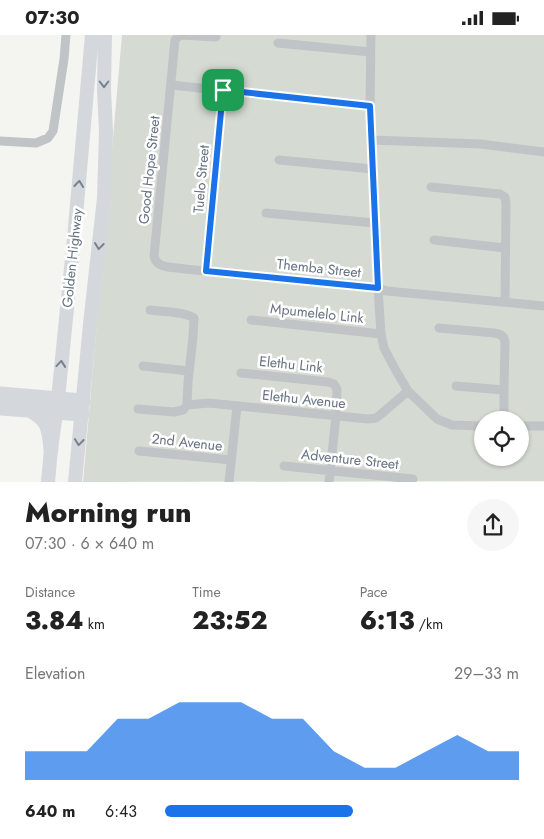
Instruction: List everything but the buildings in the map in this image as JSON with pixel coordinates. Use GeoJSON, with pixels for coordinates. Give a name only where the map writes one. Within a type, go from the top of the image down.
{"type":"FeatureCollection","features":[{"type":"Feature","properties":{"kind":"highway"},"geometry":{"type":"LineString","coordinates":[[0,394],[57,406],[83,408]]}},
{"type":"Feature","properties":{"kind":"highway"},"geometry":{"type":"LineString","coordinates":[[0,408],[31,410],[57,406]]}},
{"type":"Feature","properties":{"kind":"highway"},"geometry":{"type":"LineString","coordinates":[[31,410],[46,422],[51,449]]}},
{"type":"Feature","properties":{"kind":"main road","name":"Golden Highway"},"geometry":{"type":"LineString","coordinates":[[48,481],[81,167],[92,35]]}},
{"type":"Feature","properties":{"kind":"main road","name":"Golden Highway"},"geometry":{"type":"LineString","coordinates":[[75,481],[104,198],[106,131],[104,90],[105,35]]}},
{"type":"Feature","properties":{"kind":"street"},"geometry":{"type":"LineString","coordinates":[[0,141],[36,143],[48,138],[54,129],[66,35]]}},
{"type":"Feature","properties":{"kind":"street","name":"Good Hope Street"},"geometry":{"type":"LineString","coordinates":[[154,259],[175,41],[180,35],[216,37]]}},
{"type":"Feature","properties":{"kind":"street"},"geometry":{"type":"LineString","coordinates":[[371,35],[370,106],[378,288],[381,334],[384,347],[408,391],[437,419],[452,425],[474,426]]}},
{"type":"Feature","properties":{"kind":"street"},"geometry":{"type":"LineString","coordinates":[[278,43],[370,52]]}},
{"type":"Feature","properties":{"kind":"street"},"geometry":{"type":"LineString","coordinates":[[171,85],[370,106]]}},
{"type":"Feature","properties":{"kind":"street","name":"Tuelo Street"},"geometry":{"type":"LineString","coordinates":[[206,271],[223,90]]}},
{"type":"Feature","properties":{"kind":"street"},"geometry":{"type":"LineString","coordinates":[[372,140],[481,144],[544,152]]}},
{"type":"Feature","properties":{"kind":"street"},"geometry":{"type":"LineString","coordinates":[[279,160],[373,169]]}},
{"type":"Feature","properties":{"kind":"street"},"geometry":{"type":"LineString","coordinates":[[431,187],[500,194],[506,198],[504,302]]}},
{"type":"Feature","properties":{"kind":"street"},"geometry":{"type":"LineString","coordinates":[[266,213],[376,223]]}},
{"type":"Feature","properties":{"kind":"street"},"geometry":{"type":"LineString","coordinates":[[434,241],[505,248]]}},
{"type":"Feature","properties":{"kind":"street","name":"Themba Street"},"geometry":{"type":"LineString","coordinates":[[154,259],[157,264],[162,266],[544,306]]}},
{"type":"Feature","properties":{"kind":"street"},"geometry":{"type":"LineString","coordinates":[[150,311],[188,314],[194,318],[187,405]]}},
{"type":"Feature","properties":{"kind":"street","name":"Mpumelelo Link"},"geometry":{"type":"LineString","coordinates":[[251,320],[381,334]]}},
{"type":"Feature","properties":{"kind":"street"},"geometry":{"type":"LineString","coordinates":[[439,328],[494,333],[502,336],[505,342],[504,411]]}},
{"type":"Feature","properties":{"kind":"street"},"geometry":{"type":"LineString","coordinates":[[143,366],[189,371]]}},
{"type":"Feature","properties":{"kind":"street","name":"Elethu Link"},"geometry":{"type":"LineString","coordinates":[[241,373],[331,382],[337,388],[329,481]]}},
{"type":"Feature","properties":{"kind":"street"},"geometry":{"type":"LineString","coordinates":[[456,386],[504,390]]}},
{"type":"Feature","properties":{"kind":"street","name":"Elethu Avenue"},"geometry":{"type":"LineString","coordinates":[[138,409],[174,412],[182,410],[187,405],[209,403],[362,419],[376,417],[408,391]]}},
{"type":"Feature","properties":{"kind":"street"},"geometry":{"type":"LineString","coordinates":[[229,481],[237,406]]}},
{"type":"Feature","properties":{"kind":"street"},"geometry":{"type":"LineString","coordinates":[[529,426],[544,426]]}},
{"type":"Feature","properties":{"kind":"street","name":"2nd Avenue"},"geometry":{"type":"LineString","coordinates":[[139,451],[231,460]]}},
{"type":"Feature","properties":{"kind":"street","name":"Adventure Street"},"geometry":{"type":"LineString","coordinates":[[284,465],[413,479]]}},
{"type":"Feature","properties":{"kind":"shaded area"},"geometry":{"type":"Polygon","coordinates":[[[122,35],[544,35],[544,481],[83,482],[122,35]]]}},
{"type":"Feature","properties":{"kind":"route"},"geometry":{"type":"LineString","coordinates":[[223,90],[370,106],[378,288],[206,271],[223,90]]}}]}
